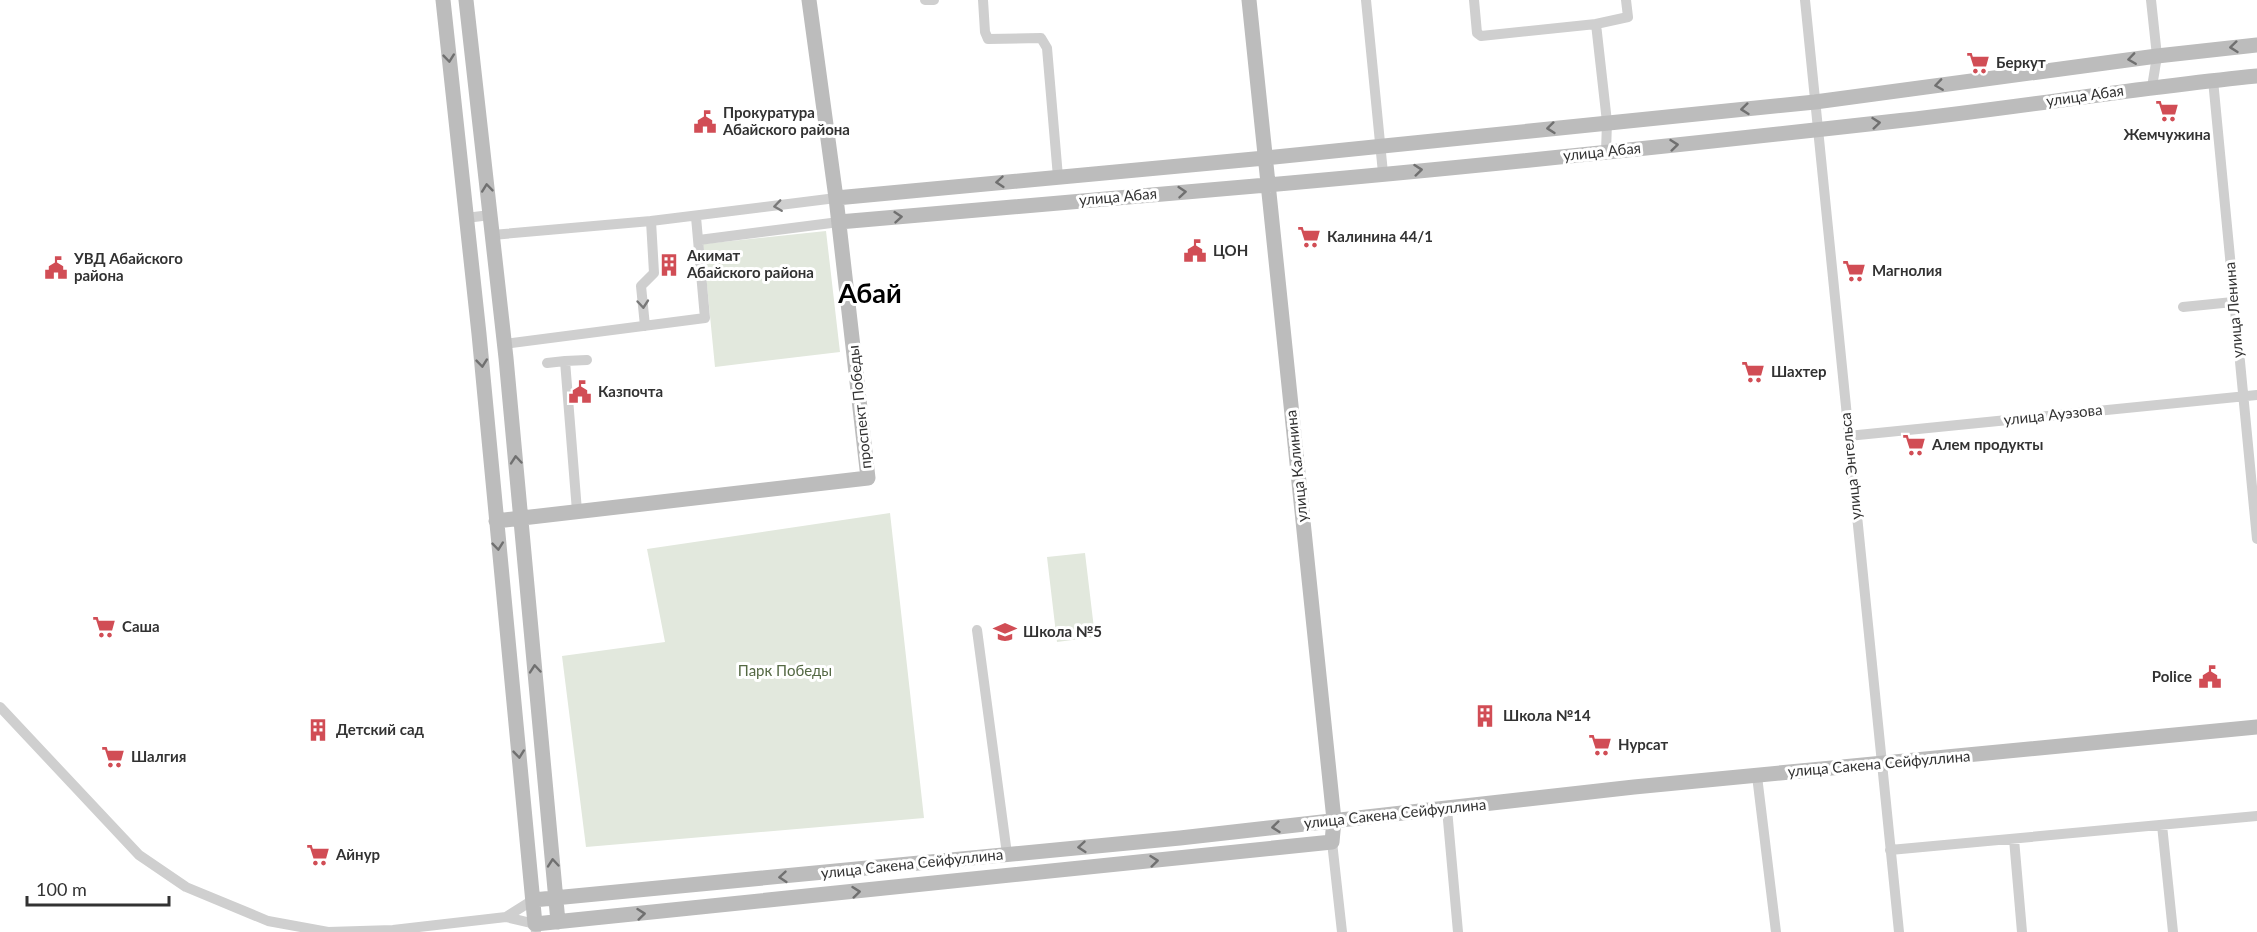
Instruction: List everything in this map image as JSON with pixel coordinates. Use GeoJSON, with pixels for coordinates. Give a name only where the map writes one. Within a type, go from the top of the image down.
{"type":"FeatureCollection","features":[{"type":"Feature","properties":{"kind":"street"},"geometry":{"type":"LineString","coordinates":[[443,0],[479,333],[536,928],[506,917]]}},
{"type":"Feature","properties":{"kind":"street"},"geometry":{"type":"LineString","coordinates":[[466,0],[504,337],[559,927]]}},
{"type":"Feature","properties":{"kind":"street","name":"проспект Победы"},"geometry":{"type":"LineString","coordinates":[[496,521],[868,478],[839,222],[810,0]]}},
{"type":"Feature","properties":{"kind":"street"},"geometry":{"type":"LineString","coordinates":[[925,0],[934,0]]}},
{"type":"Feature","properties":{"kind":"street"},"geometry":{"type":"LineString","coordinates":[[492,236],[696,217],[836,198],[1058,177],[1047,48],[1041,38],[988,39],[985,32],[983,0]]}},
{"type":"Feature","properties":{"kind":"street","name":"улица Калинина"},"geometry":{"type":"LineString","coordinates":[[1249,0],[1334,820],[1332,842],[1342,932]]}},
{"type":"Feature","properties":{"kind":"street"},"geometry":{"type":"LineString","coordinates":[[1366,0],[1383,173]]}},
{"type":"Feature","properties":{"kind":"street"},"geometry":{"type":"LineString","coordinates":[[1474,0],[1477,33],[1481,36],[1596,24],[1628,17],[1626,0]]}},
{"type":"Feature","properties":{"kind":"street","name":"улица Энгельса"},"geometry":{"type":"LineString","coordinates":[[1805,0],[1899,932]]}},
{"type":"Feature","properties":{"kind":"street"},"geometry":{"type":"LineString","coordinates":[[2151,0],[2157,56],[2152,87]]}},
{"type":"Feature","properties":{"kind":"street"},"geometry":{"type":"LineString","coordinates":[[1596,24],[1607,122],[1606,152]]}},
{"type":"Feature","properties":{"kind":"street","name":"улица Абая"},"geometry":{"type":"LineString","coordinates":[[2257,45],[2157,56],[1815,102],[1058,177],[1061,201],[1268,185],[1891,122],[2152,87],[2257,76]]}},
{"type":"Feature","properties":{"kind":"street","name":"улица Ленина"},"geometry":{"type":"LineString","coordinates":[[2213,80],[2257,539]]}},
{"type":"Feature","properties":{"kind":"street"},"geometry":{"type":"LineString","coordinates":[[699,240],[839,222],[1061,201]]}},
{"type":"Feature","properties":{"kind":"street"},"geometry":{"type":"LineString","coordinates":[[466,218],[490,215]]}},
{"type":"Feature","properties":{"kind":"street"},"geometry":{"type":"LineString","coordinates":[[479,333],[487,338],[504,337],[645,326],[705,318],[696,217]]}},
{"type":"Feature","properties":{"kind":"street"},"geometry":{"type":"LineString","coordinates":[[645,326],[641,286],[654,273],[651,221]]}},
{"type":"Feature","properties":{"kind":"street"},"geometry":{"type":"LineString","coordinates":[[2183,307],[2233,302]]}},
{"type":"Feature","properties":{"kind":"street"},"geometry":{"type":"LineString","coordinates":[[547,363],[587,360]]}},
{"type":"Feature","properties":{"kind":"street"},"geometry":{"type":"LineString","coordinates":[[565,361],[578,511]]}},
{"type":"Feature","properties":{"kind":"street","name":"улица Ауэзова"},"geometry":{"type":"LineString","coordinates":[[1848,436],[2257,395]]}},
{"type":"Feature","properties":{"kind":"street"},"geometry":{"type":"LineString","coordinates":[[977,630],[1007,854]]}},
{"type":"Feature","properties":{"kind":"street"},"geometry":{"type":"LineString","coordinates":[[0,707],[4,720],[139,855],[186,887],[268,921],[328,932],[393,930],[506,917],[533,900]]}},
{"type":"Feature","properties":{"kind":"street","name":"улица Сакена Сейфуллина"},"geometry":{"type":"LineString","coordinates":[[533,900],[1180,838],[1634,787],[2257,727]]}},
{"type":"Feature","properties":{"kind":"street"},"geometry":{"type":"LineString","coordinates":[[1757,776],[1776,932]]}},
{"type":"Feature","properties":{"kind":"street"},"geometry":{"type":"LineString","coordinates":[[1448,809],[1458,932]]}},
{"type":"Feature","properties":{"kind":"street"},"geometry":{"type":"LineString","coordinates":[[1890,850],[2257,816]]}},
{"type":"Feature","properties":{"kind":"street"},"geometry":{"type":"LineString","coordinates":[[2162,825],[2173,932]]}},
{"type":"Feature","properties":{"kind":"street"},"geometry":{"type":"LineString","coordinates":[[2014,839],[2022,932]]}},
{"type":"Feature","properties":{"kind":"street","name":"улица Сакена Сейфуллина"},"geometry":{"type":"LineString","coordinates":[[536,928],[819,895],[1332,842]]}},
{"type":"Feature","properties":{"kind":"street"},"geometry":{"type":"LineString","coordinates":[[816,874],[819,895]]}},
{"type":"Feature","properties":{"kind":"green space"},"geometry":{"type":"Polygon","coordinates":[[[826,231],[840,352],[715,367],[703,244],[826,231]]]}},
{"type":"Feature","properties":{"kind":"green space","name":"Парк Победы"},"geometry":{"type":"Polygon","coordinates":[[[890,513],[924,818],[586,847],[562,656],[665,642],[647,549],[890,513]]]}},
{"type":"Feature","properties":{"kind":"green space"},"geometry":{"type":"Polygon","coordinates":[[[1085,553],[1095,637],[1057,642],[1047,557],[1085,553]]]}},
{"type":"Feature","properties":{"kind":"place","name":"Беркут"},"geometry":{"type":"Point","coordinates":[1978,63]}},
{"type":"Feature","properties":{"kind":"place","name":"Жемчужина"},"geometry":{"type":"Point","coordinates":[2167,111]}},
{"type":"Feature","properties":{"kind":"place","name":"Прокуратура Абайского района"},"geometry":{"type":"Point","coordinates":[705,122]}},
{"type":"Feature","properties":{"kind":"place","name":"Калинина 44/1"},"geometry":{"type":"Point","coordinates":[1309,237]}},
{"type":"Feature","properties":{"kind":"place","name":"ЦОН"},"geometry":{"type":"Point","coordinates":[1195,251]}},
{"type":"Feature","properties":{"kind":"place","name":"Акимат Абайского района"},"geometry":{"type":"Point","coordinates":[669,265]}},
{"type":"Feature","properties":{"kind":"place","name":"УВД Абайского района"},"geometry":{"type":"Point","coordinates":[56,268]}},
{"type":"Feature","properties":{"kind":"place","name":"Магнолия"},"geometry":{"type":"Point","coordinates":[1854,271]}},
{"type":"Feature","properties":{"kind":"place","name":"Шахтер"},"geometry":{"type":"Point","coordinates":[1753,372]}},
{"type":"Feature","properties":{"kind":"place","name":"Казпочта"},"geometry":{"type":"Point","coordinates":[580,392]}},
{"type":"Feature","properties":{"kind":"place","name":"Алем продукты"},"geometry":{"type":"Point","coordinates":[1914,445]}},
{"type":"Feature","properties":{"kind":"place","name":"Саша"},"geometry":{"type":"Point","coordinates":[104,627]}},
{"type":"Feature","properties":{"kind":"place","name":"Школа №5"},"geometry":{"type":"Point","coordinates":[1005,632]}},
{"type":"Feature","properties":{"kind":"place","name":"Police"},"geometry":{"type":"Point","coordinates":[2210,677]}},
{"type":"Feature","properties":{"kind":"place","name":"Школа №14"},"geometry":{"type":"Point","coordinates":[1485,716]}},
{"type":"Feature","properties":{"kind":"place","name":"Детский сад"},"geometry":{"type":"Point","coordinates":[318,730]}},
{"type":"Feature","properties":{"kind":"place","name":"Нурсат"},"geometry":{"type":"Point","coordinates":[1600,745]}},
{"type":"Feature","properties":{"kind":"place","name":"Шалгия"},"geometry":{"type":"Point","coordinates":[113,757]}},
{"type":"Feature","properties":{"kind":"place","name":"Айнур"},"geometry":{"type":"Point","coordinates":[318,855]}},
{"type":"Feature","properties":{"kind":"district","name":"Абай"},"geometry":{"type":"Point","coordinates":[870,294]}}]}
